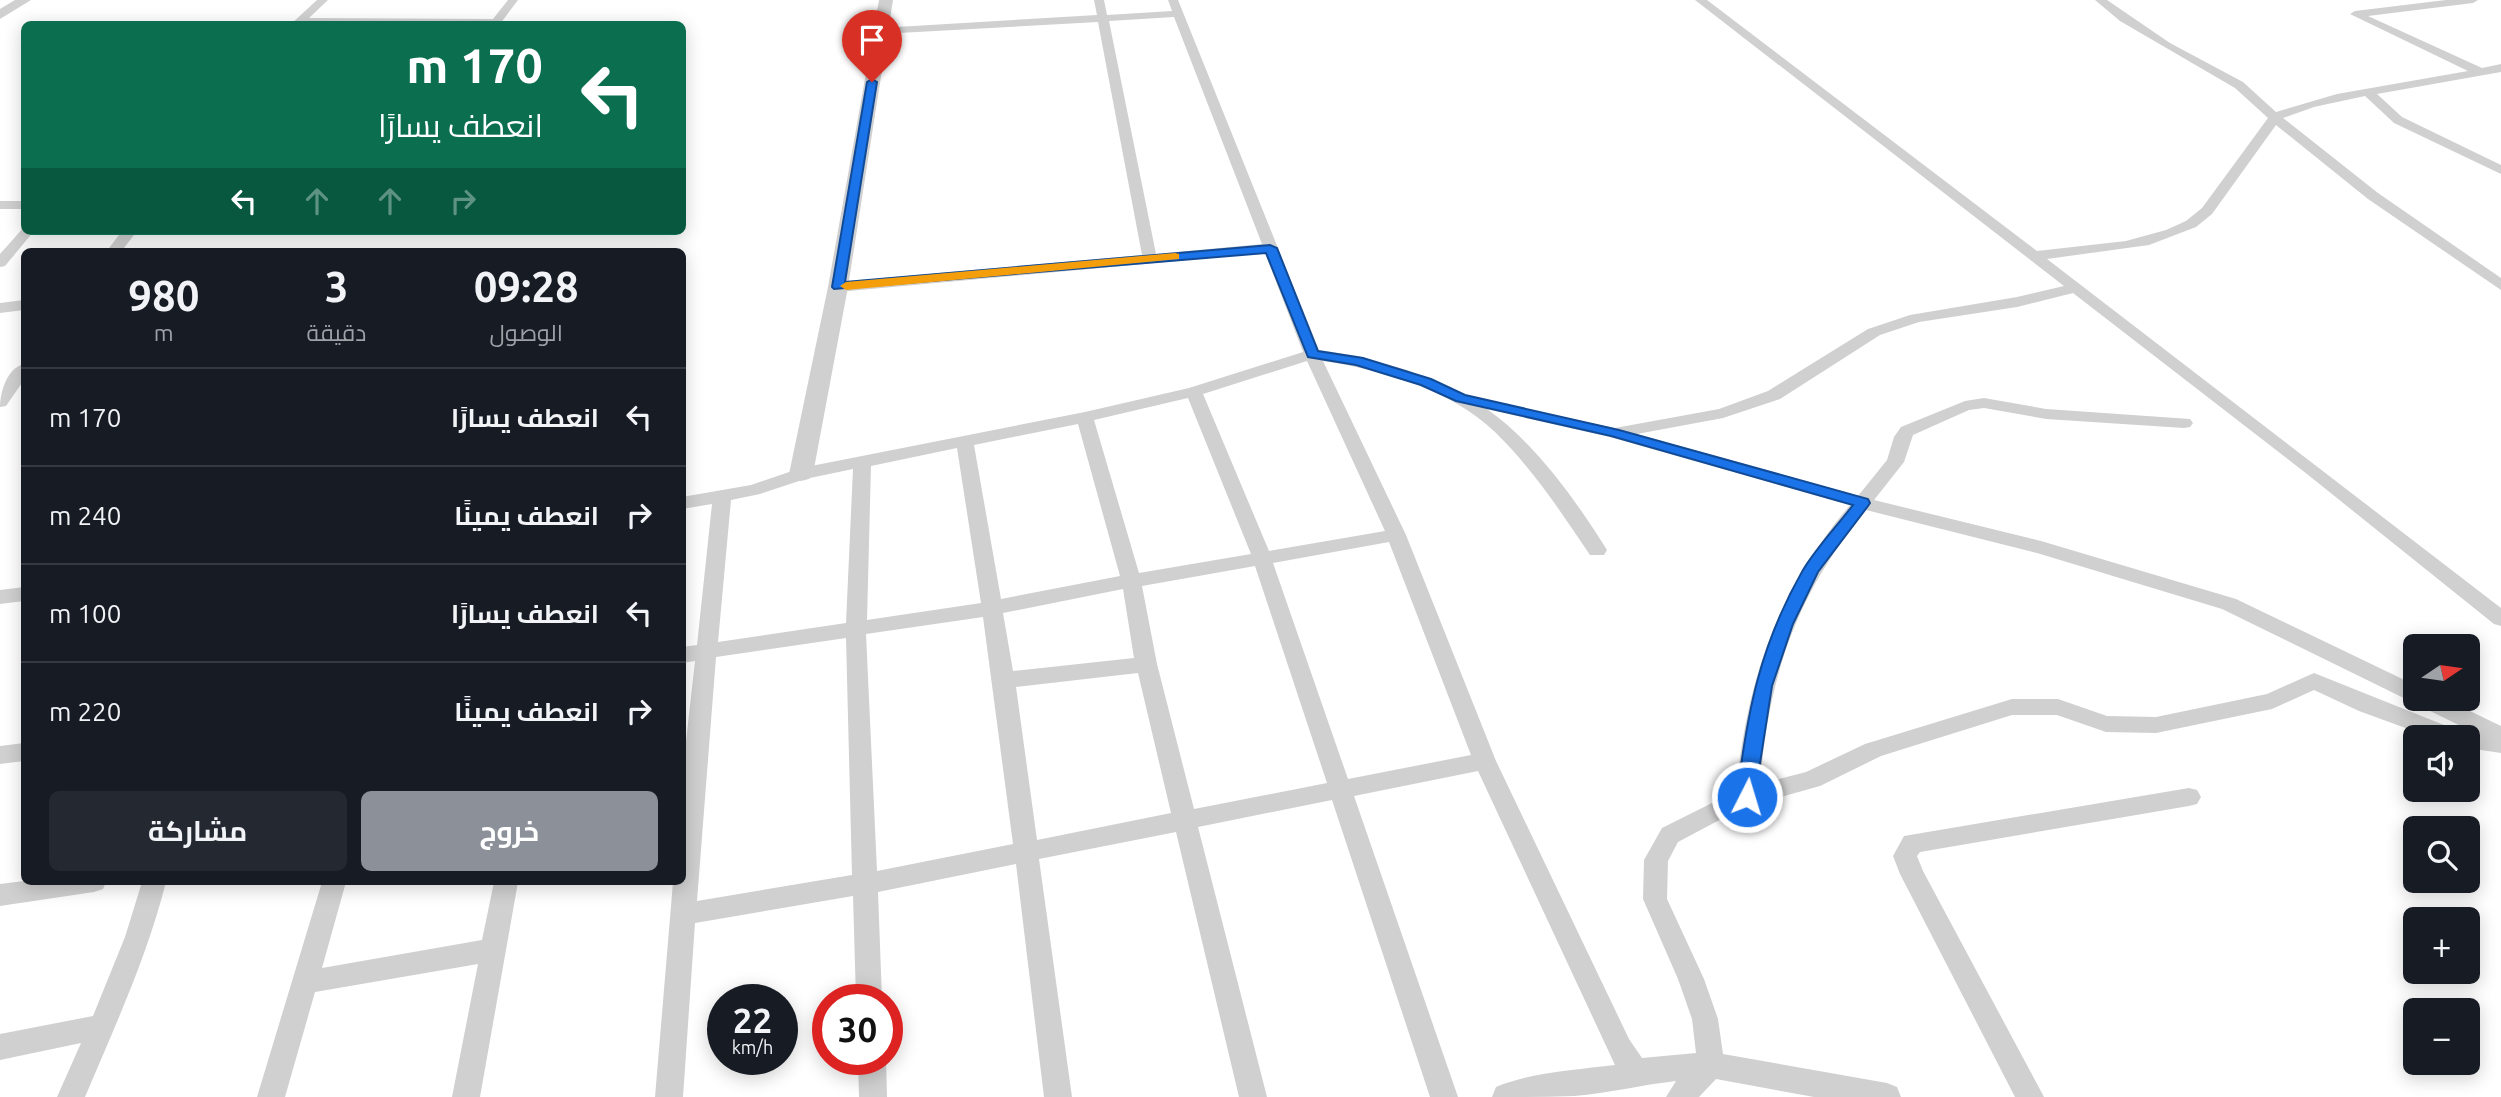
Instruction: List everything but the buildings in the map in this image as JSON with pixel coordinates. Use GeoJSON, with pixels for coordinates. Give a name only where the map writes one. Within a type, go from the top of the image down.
{"type":"FeatureCollection","features":[{"type":"Feature","properties":{"kind":"street"},"geometry":{"type":"LineString","coordinates":[[0,15],[24,0]]}},
{"type":"Feature","properties":{"kind":"street"},"geometry":{"type":"LineString","coordinates":[[300,21],[323,0]]}},
{"type":"Feature","properties":{"kind":"street"},"geometry":{"type":"LineString","coordinates":[[497,21],[513,0]]}},
{"type":"Feature","properties":{"kind":"street"},"geometry":{"type":"LineString","coordinates":[[801,474],[838,287],[886,0]]}},
{"type":"Feature","properties":{"kind":"street"},"geometry":{"type":"LineString","coordinates":[[1099,0],[1150,259]]}},
{"type":"Feature","properties":{"kind":"street"},"geometry":{"type":"LineString","coordinates":[[1173,0],[1312,354],[1396,535],[1485,761],[1619,1048],[1635,1072]]}},
{"type":"Feature","properties":{"kind":"street"},"geometry":{"type":"LineString","coordinates":[[1700,0],[2313,470],[2501,619]]}},
{"type":"Feature","properties":{"kind":"street"},"geometry":{"type":"LineString","coordinates":[[2100,0],[2165,45],[2239,85],[2275,118],[2373,196],[2501,285]]}},
{"type":"Feature","properties":{"kind":"street"},"geometry":{"type":"LineString","coordinates":[[2473,0],[2354,14],[2482,73]]}},
{"type":"Feature","properties":{"kind":"street"},"geometry":{"type":"LineString","coordinates":[[880,31],[1178,14]]}},
{"type":"Feature","properties":{"kind":"street"},"geometry":{"type":"LineString","coordinates":[[2034,256],[2135,243],[2185,228],[2207,211],[2275,118],[2284,111],[2368,92],[2501,68]]}},
{"type":"Feature","properties":{"kind":"street"},"geometry":{"type":"LineString","coordinates":[[2368,92],[2398,120],[2501,170]]}},
{"type":"Feature","properties":{"kind":"street"},"geometry":{"type":"LineString","coordinates":[[0,205],[21,205]]}},
{"type":"Feature","properties":{"kind":"street"},"geometry":{"type":"LineString","coordinates":[[0,263],[24,235]]}},
{"type":"Feature","properties":{"kind":"street"},"geometry":{"type":"LineString","coordinates":[[838,287],[1270,248]]}},
{"type":"Feature","properties":{"kind":"street"},"geometry":{"type":"LineString","coordinates":[[1614,433],[1723,413],[1774,395],[1874,332],[1916,318],[2017,302],[2076,288]]}},
{"type":"Feature","properties":{"kind":"street"},"geometry":{"type":"LineString","coordinates":[[0,308],[21,305]]}},
{"type":"Feature","properties":{"kind":"street"},"geometry":{"type":"LineString","coordinates":[[686,502],[722,496],[801,474],[1195,392],[1312,354],[1358,361],[1401,373],[1461,398],[1614,433],[1863,503],[2041,547],[2229,604],[2403,688]]}},
{"type":"Feature","properties":{"kind":"street"},"geometry":{"type":"LineString","coordinates":[[0,402],[21,373]]}},
{"type":"Feature","properties":{"kind":"street"},"geometry":{"type":"LineString","coordinates":[[1195,392],[1262,558],[1444,1097]]}},
{"type":"Feature","properties":{"kind":"street"},"geometry":{"type":"LineString","coordinates":[[1461,398],[1499,426],[1519,447],[1549,482],[1597,550]]}},
{"type":"Feature","properties":{"kind":"street"},"geometry":{"type":"LineString","coordinates":[[1747,797],[1763,686],[1784,624],[1811,570],[1898,457],[1904,434],[1970,404],[1992,404],[2046,414],[2184,423]]}},
{"type":"Feature","properties":{"kind":"street"},"geometry":{"type":"LineString","coordinates":[[1085,417],[1132,583],[1146,664],[1253,1097]]}},
{"type":"Feature","properties":{"kind":"street"},"geometry":{"type":"LineString","coordinates":[[965,441],[1004,680],[1058,1097]]}},
{"type":"Feature","properties":{"kind":"street"},"geometry":{"type":"LineString","coordinates":[[862,463],[856,630],[868,984]]}},
{"type":"Feature","properties":{"kind":"street"},"geometry":{"type":"LineString","coordinates":[[686,850],[688,787],[708,651],[722,496]]}},
{"type":"Feature","properties":{"kind":"street"},"geometry":{"type":"LineString","coordinates":[[686,654],[993,608],[1049,595],[1132,583],[1396,535]]}},
{"type":"Feature","properties":{"kind":"street"},"geometry":{"type":"LineString","coordinates":[[0,597],[21,594]]}},
{"type":"Feature","properties":{"kind":"street"},"geometry":{"type":"LineString","coordinates":[[1004,680],[1146,664]]}},
{"type":"Feature","properties":{"kind":"street"},"geometry":{"type":"LineString","coordinates":[[1711,1065],[1705,1019],[1691,979],[1655,899],[1656,860],[1670,835],[1736,800],[1812,780],[1873,750],[2012,707],[2059,707],[2106,724],[2156,725],[2272,701],[2314,681],[2367,705],[2422,725]]}},
{"type":"Feature","properties":{"kind":"street"},"geometry":{"type":"LineString","coordinates":[[2450,711],[2501,736]]}},
{"type":"Feature","properties":{"kind":"street"},"geometry":{"type":"LineString","coordinates":[[2480,741],[2501,744]]}},
{"type":"Feature","properties":{"kind":"street"},"geometry":{"type":"LineString","coordinates":[[0,755],[21,752]]}},
{"type":"Feature","properties":{"kind":"street"},"geometry":{"type":"LineString","coordinates":[[684,914],[863,884],[1485,761]]}},
{"type":"Feature","properties":{"kind":"street"},"geometry":{"type":"LineString","coordinates":[[2030,1097],[1905,856],[1912,843],[2189,797]]}},
{"type":"Feature","properties":{"kind":"street"},"geometry":{"type":"LineString","coordinates":[[0,895],[72,885]]}},
{"type":"Feature","properties":{"kind":"street"},"geometry":{"type":"LineString","coordinates":[[71,1097],[147,911],[153,885]]}},
{"type":"Feature","properties":{"kind":"street"},"geometry":{"type":"LineString","coordinates":[[271,1097],[307,982],[333,885]]}},
{"type":"Feature","properties":{"kind":"street"},"geometry":{"type":"LineString","coordinates":[[466,1097],[505,885]]}},
{"type":"Feature","properties":{"kind":"street"},"geometry":{"type":"LineString","coordinates":[[669,1097],[685,885]]}},
{"type":"Feature","properties":{"kind":"street"},"geometry":{"type":"LineString","coordinates":[[307,982],[492,950]]}},
{"type":"Feature","properties":{"kind":"street"},"geometry":{"type":"LineString","coordinates":[[0,1047],[101,1027]]}},
{"type":"Feature","properties":{"kind":"street"},"geometry":{"type":"LineString","coordinates":[[1680,1097],[1711,1065]]}},
{"type":"Feature","properties":{"kind":"street"},"geometry":{"type":"LineString","coordinates":[[1506,1097],[1551,1086],[1616,1078],[1635,1072],[1711,1065],[1886,1097]]}},
{"type":"Feature","properties":{"kind":"street"},"geometry":{"type":"LineString","coordinates":[[872,1075],[873,1097]]}},
{"type":"Feature","properties":{"kind":"slow traffic"},"geometry":{"type":"LineString","coordinates":[[846,286],[1175,257]]}},
{"type":"Feature","properties":{"kind":"route"},"geometry":{"type":"LineString","coordinates":[[872,82],[838,287],[1270,248],[1312,354],[1358,361],[1401,373],[1461,398],[1614,433],[1863,503],[1844,524],[1811,570],[1784,624],[1763,686],[1750,757],[1747,797]]}}]}
